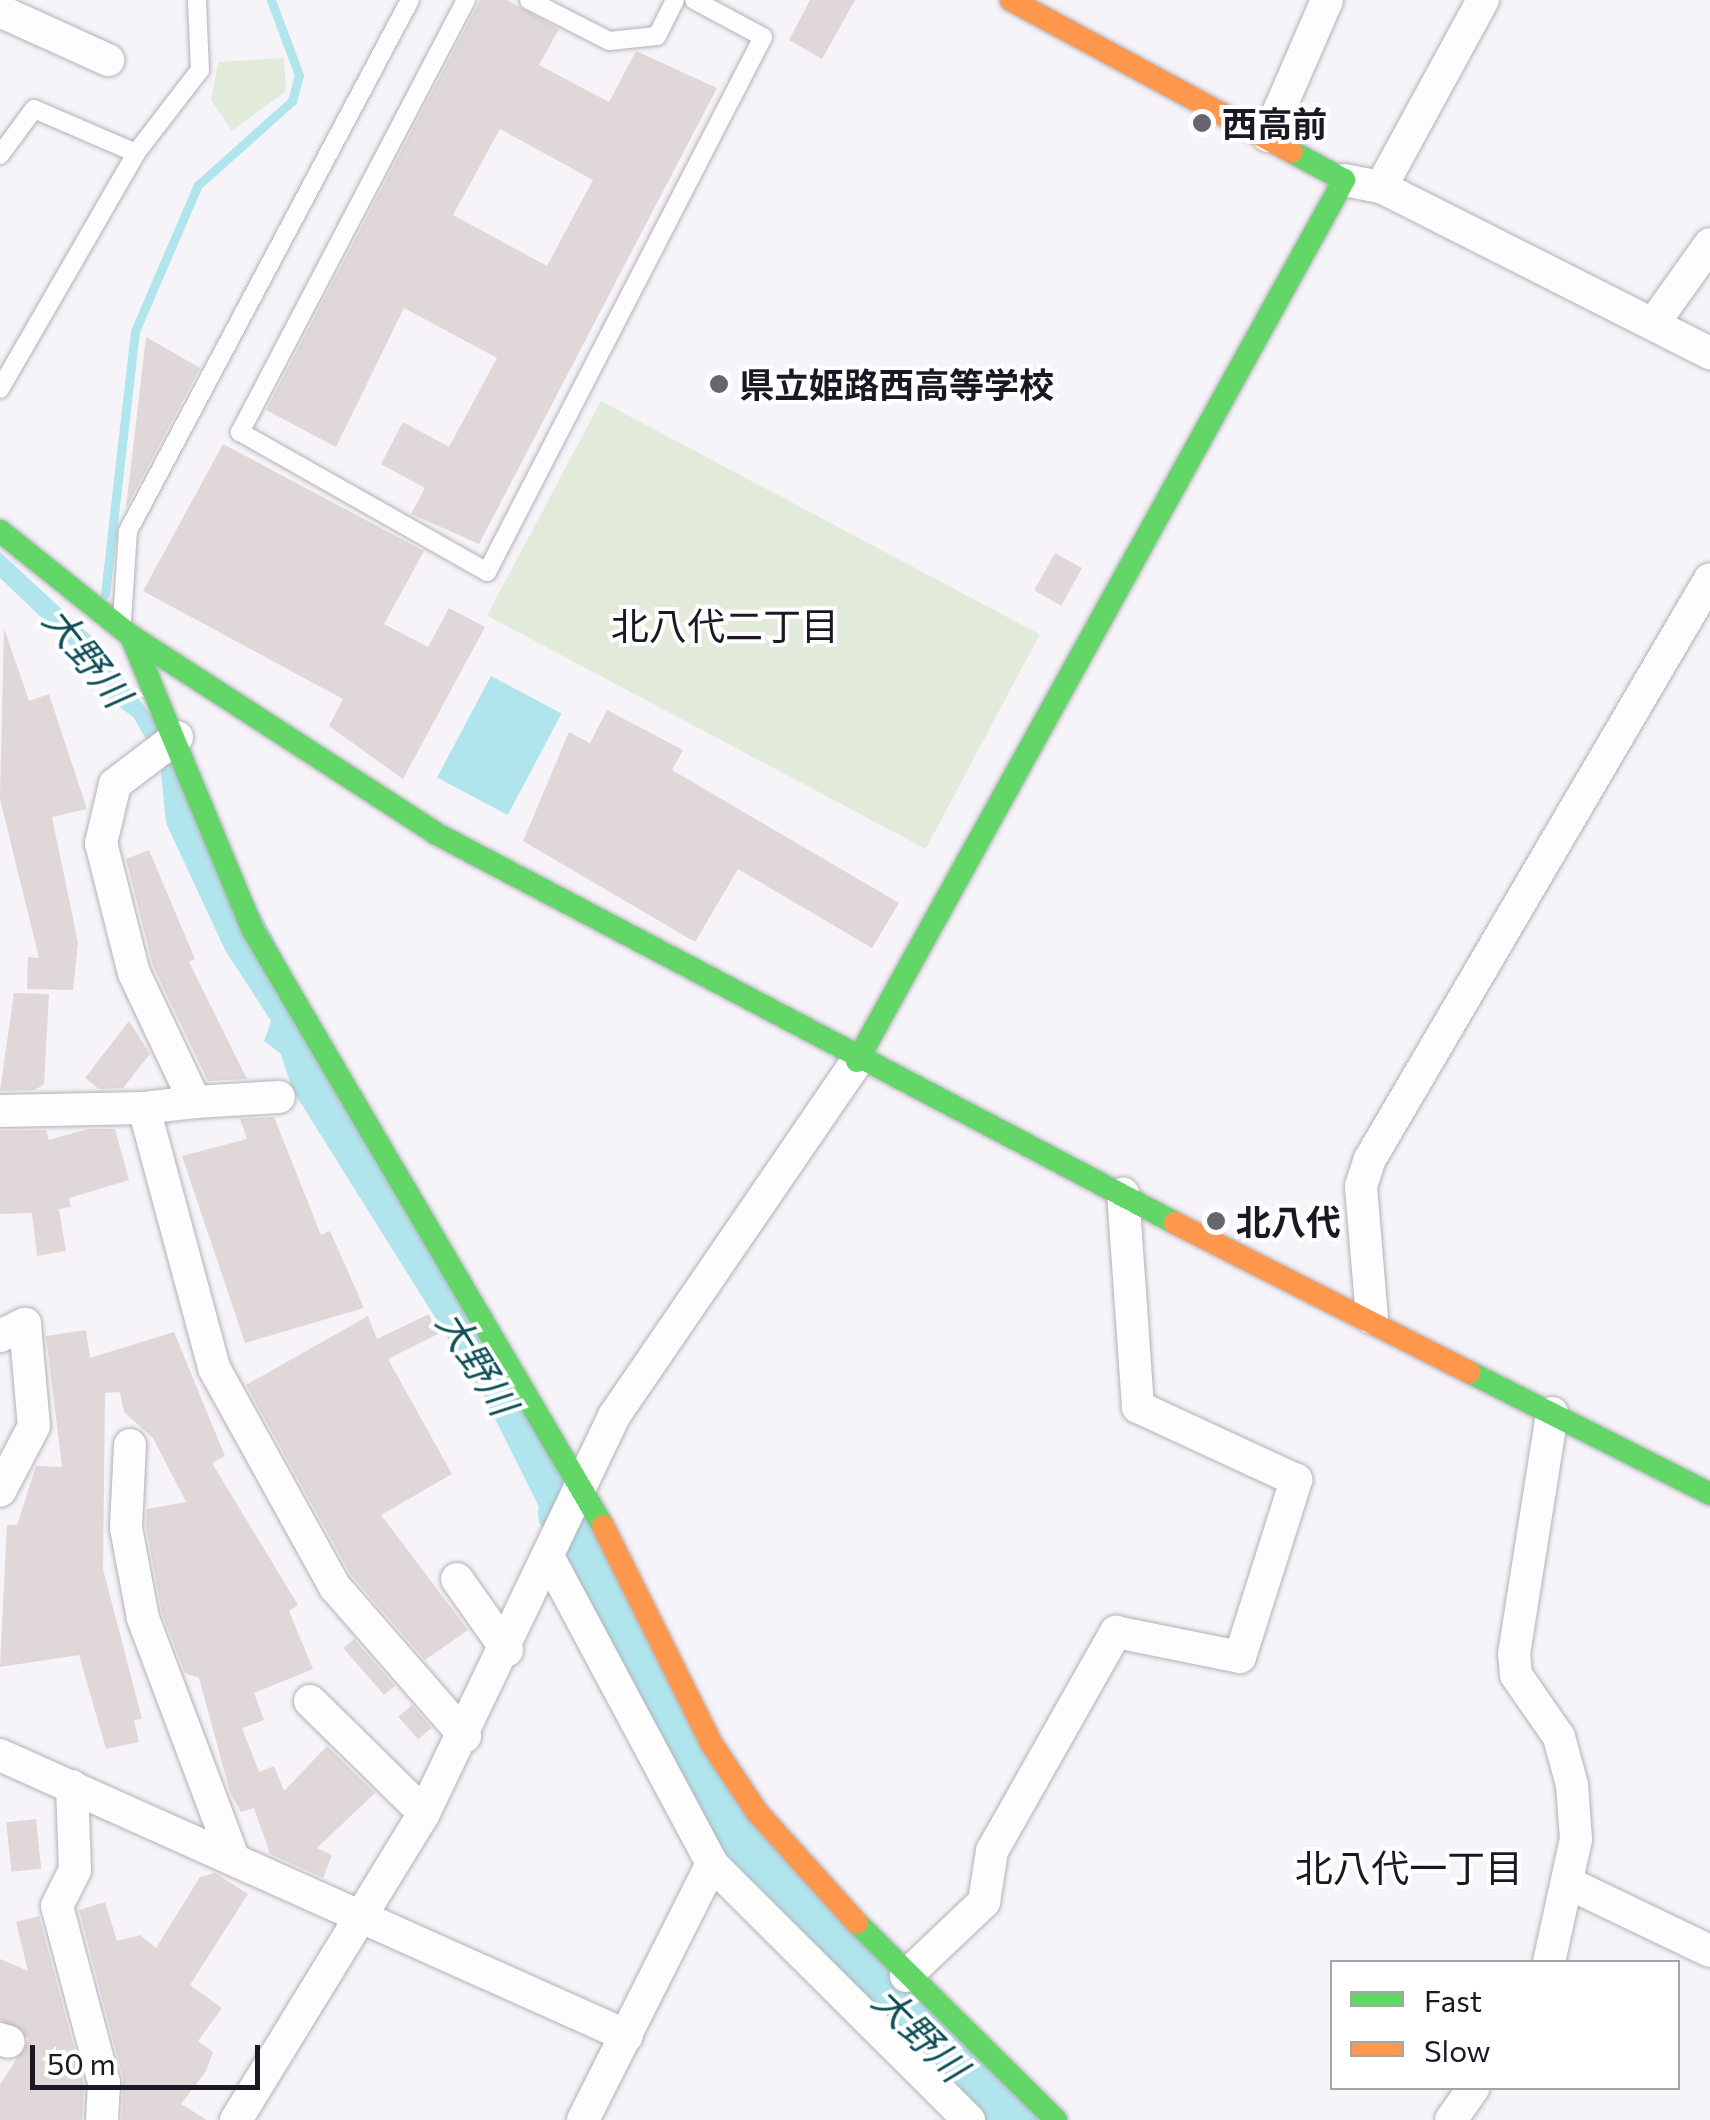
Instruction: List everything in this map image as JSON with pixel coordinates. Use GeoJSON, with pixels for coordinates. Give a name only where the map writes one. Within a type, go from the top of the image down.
{"type":"FeatureCollection","features":[{"type":"Feature","properties":{"kind":"street"},"geometry":{"type":"LineString","coordinates":[[1011,0],[1344,180],[1381,188],[1656,320],[1710,353]]}},
{"type":"Feature","properties":{"kind":"street"},"geometry":{"type":"LineString","coordinates":[[1268,136],[1327,0]]}},
{"type":"Feature","properties":{"kind":"street"},"geometry":{"type":"LineString","coordinates":[[1381,188],[1484,0]]}},
{"type":"Feature","properties":{"kind":"street"},"geometry":{"type":"LineString","coordinates":[[0,12],[108,60]]}},
{"type":"Feature","properties":{"kind":"street"},"geometry":{"type":"LineString","coordinates":[[236,2120],[368,1916],[424,1813],[554,1554],[581,1482],[614,1416],[857,1060],[1344,180]]}},
{"type":"Feature","properties":{"kind":"street"},"geometry":{"type":"LineString","coordinates":[[1656,320],[1710,244]]}},
{"type":"Feature","properties":{"kind":"street"},"geometry":{"type":"LineString","coordinates":[[0,531],[126,628],[435,833],[857,1060],[1372,1318],[1710,1494]]}},
{"type":"Feature","properties":{"kind":"street"},"geometry":{"type":"LineString","coordinates":[[1372,1318],[1360,1186],[1370,1159],[1710,579]]}},
{"type":"Feature","properties":{"kind":"street"},"geometry":{"type":"LineString","coordinates":[[126,628],[177,737],[253,930],[581,1482],[710,1743],[757,1812],[906,1976],[1056,2120]]}},
{"type":"Feature","properties":{"kind":"street"},"geometry":{"type":"LineString","coordinates":[[177,737],[115,784],[101,842],[134,974],[195,1102]]}},
{"type":"Feature","properties":{"kind":"street"},"geometry":{"type":"LineString","coordinates":[[0,1111],[144,1108],[279,1097]]}},
{"type":"Feature","properties":{"kind":"street"},"geometry":{"type":"LineString","coordinates":[[144,1108],[214,1368],[335,1587],[465,1736]]}},
{"type":"Feature","properties":{"kind":"street"},"geometry":{"type":"LineString","coordinates":[[906,1976],[984,1902],[992,1851],[1116,1632],[1240,1657],[1296,1480],[1138,1406],[1123,1194]]}},
{"type":"Feature","properties":{"kind":"street"},"geometry":{"type":"LineString","coordinates":[[0,1336],[25,1324],[34,1426],[0,1491]]}},
{"type":"Feature","properties":{"kind":"street"},"geometry":{"type":"LineString","coordinates":[[1549,1960],[1568,1883],[1572,1785],[1559,1737],[1516,1674],[1514,1654],[1552,1413]]}},
{"type":"Feature","properties":{"kind":"street"},"geometry":{"type":"LineString","coordinates":[[130,1444],[126,1528],[143,1618],[234,1857]]}},
{"type":"Feature","properties":{"kind":"street"},"geometry":{"type":"LineString","coordinates":[[554,1554],[712,1864],[968,2120]]}},
{"type":"Feature","properties":{"kind":"street"},"geometry":{"type":"LineString","coordinates":[[457,1579],[508,1650]]}},
{"type":"Feature","properties":{"kind":"street"},"geometry":{"type":"LineString","coordinates":[[310,1701],[424,1813]]}},
{"type":"Feature","properties":{"kind":"street"},"geometry":{"type":"LineString","coordinates":[[0,1754],[368,1916],[627,2036]]}},
{"type":"Feature","properties":{"kind":"street"},"geometry":{"type":"LineString","coordinates":[[72,1786],[75,1870],[57,1906],[104,2083],[102,2120]]}},
{"type":"Feature","properties":{"kind":"street"},"geometry":{"type":"LineString","coordinates":[[583,2120],[712,1864]]}},
{"type":"Feature","properties":{"kind":"street"},"geometry":{"type":"LineString","coordinates":[[1568,1883],[1710,1951]]}},
{"type":"Feature","properties":{"kind":"street"},"geometry":{"type":"LineString","coordinates":[[1454,2119],[1472,2090]]}},
{"type":"Feature","properties":{"kind":"lane"},"geometry":{"type":"LineString","coordinates":[[4,378],[136,154],[200,70],[196,0]]}},
{"type":"Feature","properties":{"kind":"lane"},"geometry":{"type":"LineString","coordinates":[[126,628],[128,530],[410,0]]}},
{"type":"Feature","properties":{"kind":"lane"},"geometry":{"type":"LineString","coordinates":[[466,0],[240,432],[487,572],[763,37],[703,2]]}},
{"type":"Feature","properties":{"kind":"lane"},"geometry":{"type":"LineString","coordinates":[[529,0],[609,42],[656,36],[675,0]]}},
{"type":"Feature","properties":{"kind":"lane"},"geometry":{"type":"LineString","coordinates":[[0,154],[34,109],[136,154]]}},
{"type":"Feature","properties":{"kind":"green space"},"geometry":{"type":"Polygon","coordinates":[[[284,58],[286,91],[232,131],[211,100],[218,62],[284,58]]]}},
{"type":"Feature","properties":{"kind":"green space"},"geometry":{"type":"Polygon","coordinates":[[[601,401],[1040,634],[926,849],[487,616],[601,401]]]}},
{"type":"Feature","properties":{"kind":"water"},"geometry":{"type":"Polygon","coordinates":[[[0,552],[94,639],[164,733],[611,1572],[582,1593],[481,1391],[292,1089],[281,1054],[264,1041],[271,1021],[225,950],[166,823],[160,764],[134,718],[108,698],[104,677],[0,578],[0,552]]]}},
{"type":"Feature","properties":{"kind":"water"},"geometry":{"type":"Polygon","coordinates":[[[491,676],[562,714],[508,815],[437,778],[491,676]]]}},
{"type":"Feature","properties":{"kind":"building"},"geometry":{"type":"Polygon","coordinates":[[[480,0],[507,0],[559,29],[539,65],[609,102],[636,51],[717,88],[479,544],[411,514],[425,488],[381,464],[403,422],[449,447],[497,358],[404,308],[336,447],[266,410],[480,0]],[[500,129],[453,215],[547,266],[593,180],[500,129]]]}},
{"type":"Feature","properties":{"kind":"building"},"geometry":{"type":"Polygon","coordinates":[[[810,0],[855,0],[822,59],[789,40],[810,0]]]}},
{"type":"Feature","properties":{"kind":"building"},"geometry":{"type":"Polygon","coordinates":[[[146,337],[200,368],[126,508],[146,337]]]}},
{"type":"Feature","properties":{"kind":"building"},"geometry":{"type":"Polygon","coordinates":[[[223,444],[424,551],[384,624],[428,647],[449,608],[485,627],[403,779],[329,726],[343,699],[143,591],[223,444]]]}},
{"type":"Feature","properties":{"kind":"building"},"geometry":{"type":"Polygon","coordinates":[[[1055,553],[1082,568],[1061,606],[1034,591],[1055,553]]]}},
{"type":"Feature","properties":{"kind":"building"},"geometry":{"type":"Polygon","coordinates":[[[4,628],[29,701],[49,694],[87,809],[52,817],[78,943],[73,990],[27,989],[28,957],[39,958],[0,799],[4,628]]]}},
{"type":"Feature","properties":{"kind":"building"},"geometry":{"type":"Polygon","coordinates":[[[607,710],[683,750],[672,770],[899,903],[872,948],[738,869],[695,942],[523,841],[569,732],[590,743],[607,710]]]}},
{"type":"Feature","properties":{"kind":"building"},"geometry":{"type":"Polygon","coordinates":[[[149,850],[195,959],[189,962],[247,1079],[208,1081],[153,966],[126,859],[149,850]]]}},
{"type":"Feature","properties":{"kind":"building"},"geometry":{"type":"Polygon","coordinates":[[[14,993],[49,994],[44,1084],[35,1090],[0,1091],[14,993]]]}},
{"type":"Feature","properties":{"kind":"building"},"geometry":{"type":"Polygon","coordinates":[[[129,1021],[150,1054],[123,1088],[99,1089],[85,1078],[129,1021]]]}},
{"type":"Feature","properties":{"kind":"building"},"geometry":{"type":"Polygon","coordinates":[[[274,1117],[321,1235],[330,1231],[364,1308],[245,1343],[182,1156],[247,1139],[240,1119],[274,1117]]]}},
{"type":"Feature","properties":{"kind":"building"},"geometry":{"type":"Polygon","coordinates":[[[88,1129],[115,1129],[129,1180],[69,1198],[71,1207],[59,1209],[66,1251],[37,1256],[32,1213],[0,1214],[0,1131],[46,1130],[49,1140],[88,1129]]]}},
{"type":"Feature","properties":{"kind":"building"},"geometry":{"type":"Polygon","coordinates":[[[429,1314],[438,1334],[388,1359],[452,1474],[381,1515],[468,1630],[425,1660],[351,1575],[246,1385],[368,1316],[377,1339],[429,1314]]]}},
{"type":"Feature","properties":{"kind":"building"},"geometry":{"type":"Polygon","coordinates":[[[86,1330],[90,1358],[174,1332],[225,1456],[212,1463],[298,1605],[289,1611],[313,1669],[254,1693],[264,1720],[242,1728],[259,1772],[274,1766],[284,1791],[327,1746],[375,1793],[317,1848],[332,1855],[323,1878],[270,1854],[254,1808],[241,1812],[230,1792],[199,1678],[185,1673],[162,1613],[146,1527],[147,1509],[186,1502],[153,1438],[124,1412],[120,1392],[105,1393],[103,1569],[142,1719],[134,1720],[139,1742],[106,1749],[79,1655],[0,1667],[7,1525],[17,1525],[36,1466],[62,1467],[46,1336],[86,1330]]]}},
{"type":"Feature","properties":{"kind":"building"},"geometry":{"type":"Polygon","coordinates":[[[354,1639],[395,1686],[384,1695],[343,1648],[354,1639]]]}},
{"type":"Feature","properties":{"kind":"building"},"geometry":{"type":"Polygon","coordinates":[[[412,1705],[432,1728],[418,1739],[398,1717],[412,1705]]]}},
{"type":"Feature","properties":{"kind":"building"},"geometry":{"type":"Polygon","coordinates":[[[36,1819],[41,1869],[11,1872],[6,1822],[36,1819]]]}},
{"type":"Feature","properties":{"kind":"building"},"geometry":{"type":"Polygon","coordinates":[[[215,1873],[248,1894],[190,1985],[222,2008],[198,2041],[213,2052],[206,2071],[181,2104],[207,2120],[122,2120],[123,2078],[79,1910],[105,1902],[117,1941],[140,1935],[156,1948],[200,1877],[215,1873]]]}},
{"type":"Feature","properties":{"kind":"building"},"geometry":{"type":"Polygon","coordinates":[[[39,1916],[84,2085],[82,2120],[0,2120],[0,2085],[29,2039],[0,2020],[0,1959],[28,1971],[16,1922],[39,1916]]]}},
{"type":"Feature","properties":{"kind":"waterway"},"geometry":{"type":"LineString","coordinates":[[105,594],[135,331],[198,185],[292,101],[299,75],[271,0]]}},
{"type":"Feature","properties":{"kind":"waterway","name":"大野川"},"geometry":{"type":"LineString","coordinates":[[565,1513],[699,1781],[913,2033],[1015,2120]]}},
{"type":"Feature","properties":{"kind":"traffic: fast"},"geometry":{"type":"LineString","coordinates":[[857,1061],[1344,180],[1292,152]]}},
{"type":"Feature","properties":{"kind":"traffic: fast"},"geometry":{"type":"LineString","coordinates":[[0,531],[131,636],[253,930],[603,1526]]}},
{"type":"Feature","properties":{"kind":"traffic: fast"},"geometry":{"type":"LineString","coordinates":[[131,636],[435,833],[1175,1223]]}},
{"type":"Feature","properties":{"kind":"traffic: fast"},"geometry":{"type":"LineString","coordinates":[[1469,1372],[1710,1494]]}},
{"type":"Feature","properties":{"kind":"traffic: fast"},"geometry":{"type":"LineString","coordinates":[[857,1923],[1056,2120]]}},
{"type":"Feature","properties":{"kind":"traffic: slow"},"geometry":{"type":"LineString","coordinates":[[1011,0],[1292,152]]}},
{"type":"Feature","properties":{"kind":"traffic: slow"},"geometry":{"type":"LineString","coordinates":[[1175,1223],[1469,1372]]}},
{"type":"Feature","properties":{"kind":"traffic: slow"},"geometry":{"type":"LineString","coordinates":[[603,1526],[711,1743],[757,1812],[857,1923]]}},
{"type":"Feature","properties":{"kind":"place","name":"西高前"},"geometry":{"type":"Point","coordinates":[1202,123]}},
{"type":"Feature","properties":{"kind":"place","name":"県立姫路西高等学校"},"geometry":{"type":"Point","coordinates":[719,384]}},
{"type":"Feature","properties":{"kind":"place","name":"北八代"},"geometry":{"type":"Point","coordinates":[1216,1221]}},
{"type":"Feature","properties":{"kind":"district","name":"北八代二丁目"},"geometry":{"type":"Point","coordinates":[725,625]}},
{"type":"Feature","properties":{"kind":"district","name":"北八代一丁目"},"geometry":{"type":"Point","coordinates":[1409,1867]}}]}
